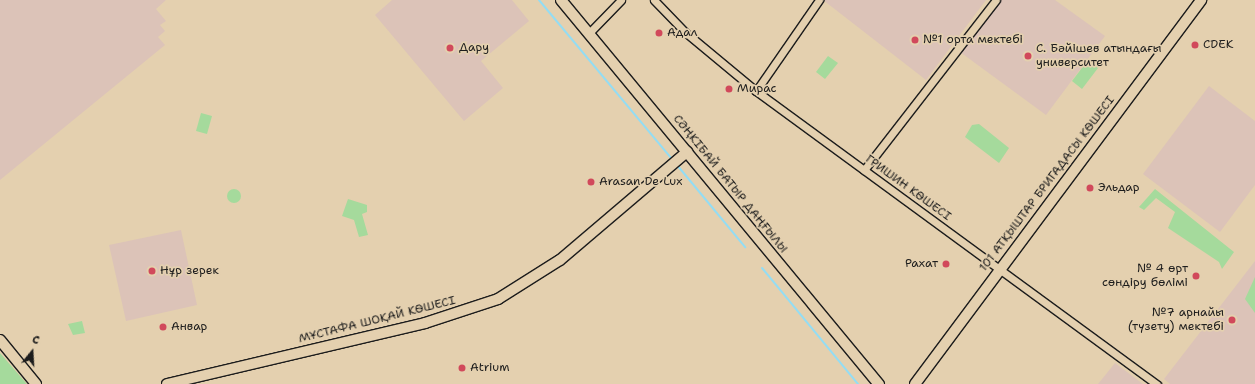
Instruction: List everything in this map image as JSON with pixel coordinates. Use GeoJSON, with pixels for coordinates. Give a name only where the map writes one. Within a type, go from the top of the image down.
{"type":"FeatureCollection","features":[{"type":"Feature","properties":{"kind":"street","name":"СӘҢКІБАЙ БАТЫР ДАҢҒЫЛЫ"},"geometry":{"type":"LineString","coordinates":[[561,0],[879,384]]}},
{"type":"Feature","properties":{"kind":"street"},"geometry":{"type":"LineString","coordinates":[[589,33],[621,0]]}},
{"type":"Feature","properties":{"kind":"street","name":"ГРИШИН КӨШЕСІ"},"geometry":{"type":"LineString","coordinates":[[654,0],[685,32],[756,91],[1157,384]]}},
{"type":"Feature","properties":{"kind":"street"},"geometry":{"type":"LineString","coordinates":[[756,91],[819,0]]}},
{"type":"Feature","properties":{"kind":"street"},"geometry":{"type":"LineString","coordinates":[[864,170],[996,0]]}},
{"type":"Feature","properties":{"kind":"street","name":"101 АТҚЫШТАР БРИГАДАСЫ КӨШЕСІ"},"geometry":{"type":"LineString","coordinates":[[915,384],[999,268],[1201,0]]}},
{"type":"Feature","properties":{"kind":"street","name":"МҰСТАФА ШОҚАЙ КӨШЕСІ"},"geometry":{"type":"LineString","coordinates":[[167,384],[425,323],[498,299],[560,260],[687,152]]}},
{"type":"Feature","properties":{"kind":"street"},"geometry":{"type":"LineString","coordinates":[[0,340],[36,384]]}},
{"type":"Feature","properties":{"kind":"shaded area"},"geometry":{"type":"Polygon","coordinates":[[[0,0],[166,0],[156,9],[166,21],[160,25],[165,31],[158,37],[165,45],[0,180],[0,0]]]}},
{"type":"Feature","properties":{"kind":"shaded area","name":"Дару"},"geometry":{"type":"Polygon","coordinates":[[[392,0],[512,0],[529,21],[481,61],[503,88],[464,121],[375,15],[392,0]]]}},
{"type":"Feature","properties":{"kind":"shaded area","name":"№1 орта мектебі"},"geometry":{"type":"Polygon","coordinates":[[[823,0],[986,0],[926,80],[823,0]]]}},
{"type":"Feature","properties":{"kind":"shaded area","name":"С. Бәйішев атындағы университет"},"geometry":{"type":"Polygon","coordinates":[[[1000,0],[1055,0],[1105,36],[1046,115],[960,52],[1000,0]]]}},
{"type":"Feature","properties":{"kind":"shaded area"},"geometry":{"type":"Polygon","coordinates":[[[1209,86],[1255,121],[1255,185],[1220,232],[1143,174],[1209,86]]]}},
{"type":"Feature","properties":{"kind":"shaded area","name":"Нұр зерек"},"geometry":{"type":"Polygon","coordinates":[[[181,230],[197,305],[126,321],[109,245],[181,230]]]}},
{"type":"Feature","properties":{"kind":"shaded area","name":"№7 арнайы (түзету) мектебі"},"geometry":{"type":"Polygon","coordinates":[[[1255,261],[1255,384],[1170,384],[1164,379],[1255,261]]]}},
{"type":"Feature","properties":{"kind":"shaded area"},"geometry":{"type":"Polygon","coordinates":[[[1115,363],[1143,384],[1098,384],[1115,363]]]}},
{"type":"Feature","properties":{"kind":"green space"},"geometry":{"type":"Polygon","coordinates":[[[828,56],[838,63],[825,79],[816,72],[828,56]]]}},
{"type":"Feature","properties":{"kind":"green space"},"geometry":{"type":"Polygon","coordinates":[[[1088,60],[1098,68],[1082,89],[1072,81],[1088,60]]]}},
{"type":"Feature","properties":{"kind":"green space"},"geometry":{"type":"Polygon","coordinates":[[[201,113],[212,116],[207,134],[196,131],[201,113]]]}},
{"type":"Feature","properties":{"kind":"green space"},"geometry":{"type":"Polygon","coordinates":[[[979,124],[1009,148],[999,163],[965,137],[972,125],[979,124]]]}},
{"type":"Feature","properties":{"kind":"green space"},"geometry":{"type":"Polygon","coordinates":[[[234,189],[239,191],[241,196],[239,201],[234,203],[229,201],[227,196],[229,191],[234,189]]]}},
{"type":"Feature","properties":{"kind":"green space"},"geometry":{"type":"Polygon","coordinates":[[[1155,189],[1234,252],[1222,269],[1219,262],[1168,228],[1175,212],[1156,198],[1144,210],[1139,207],[1155,189]]]}},
{"type":"Feature","properties":{"kind":"green space"},"geometry":{"type":"Polygon","coordinates":[[[348,199],[367,205],[367,212],[362,214],[368,235],[359,237],[354,220],[342,216],[348,199]]]}},
{"type":"Feature","properties":{"kind":"green space"},"geometry":{"type":"Polygon","coordinates":[[[1255,277],[1255,313],[1245,299],[1255,277]]]}},
{"type":"Feature","properties":{"kind":"green space"},"geometry":{"type":"Polygon","coordinates":[[[82,321],[85,333],[73,335],[68,324],[82,321]]]}},
{"type":"Feature","properties":{"kind":"green space"},"geometry":{"type":"Polygon","coordinates":[[[0,353],[27,384],[0,384],[0,353]]]}},
{"type":"Feature","properties":{"kind":"waterway"},"geometry":{"type":"LineString","coordinates":[[539,0],[673,160]]}},
{"type":"Feature","properties":{"kind":"waterway"},"geometry":{"type":"LineString","coordinates":[[677,165],[745,247]]}},
{"type":"Feature","properties":{"kind":"waterway"},"geometry":{"type":"LineString","coordinates":[[762,268],[858,384]]}},
{"type":"Feature","properties":{"kind":"place","name":"Адал"},"geometry":{"type":"Point","coordinates":[659,33]}},
{"type":"Feature","properties":{"kind":"place","name":"№1 орта мектебі"},"geometry":{"type":"Point","coordinates":[915,40]}},
{"type":"Feature","properties":{"kind":"place","name":"CDEK"},"geometry":{"type":"Point","coordinates":[1195,45]}},
{"type":"Feature","properties":{"kind":"place","name":"Дару"},"geometry":{"type":"Point","coordinates":[450,48]}},
{"type":"Feature","properties":{"kind":"place","name":"С. Бәйішев атындағы университет"},"geometry":{"type":"Point","coordinates":[1028,56]}},
{"type":"Feature","properties":{"kind":"place","name":"Мирас"},"geometry":{"type":"Point","coordinates":[729,89]}},
{"type":"Feature","properties":{"kind":"place","name":"Arasan De Lux"},"geometry":{"type":"Point","coordinates":[591,182]}},
{"type":"Feature","properties":{"kind":"place","name":"Эльдар"},"geometry":{"type":"Point","coordinates":[1090,188]}},
{"type":"Feature","properties":{"kind":"place","name":"Рахат"},"geometry":{"type":"Point","coordinates":[946,264]}},
{"type":"Feature","properties":{"kind":"place","name":"Нұр зерек"},"geometry":{"type":"Point","coordinates":[152,271]}},
{"type":"Feature","properties":{"kind":"place","name":"№ 4 өрт сөндіру бөлімі"},"geometry":{"type":"Point","coordinates":[1196,276]}},
{"type":"Feature","properties":{"kind":"place","name":"№7 арнайы (түзету) мектебі"},"geometry":{"type":"Point","coordinates":[1232,320]}},
{"type":"Feature","properties":{"kind":"place","name":"Анвар"},"geometry":{"type":"Point","coordinates":[163,327]}},
{"type":"Feature","properties":{"kind":"place","name":"Atrium"},"geometry":{"type":"Point","coordinates":[462,368]}}]}
